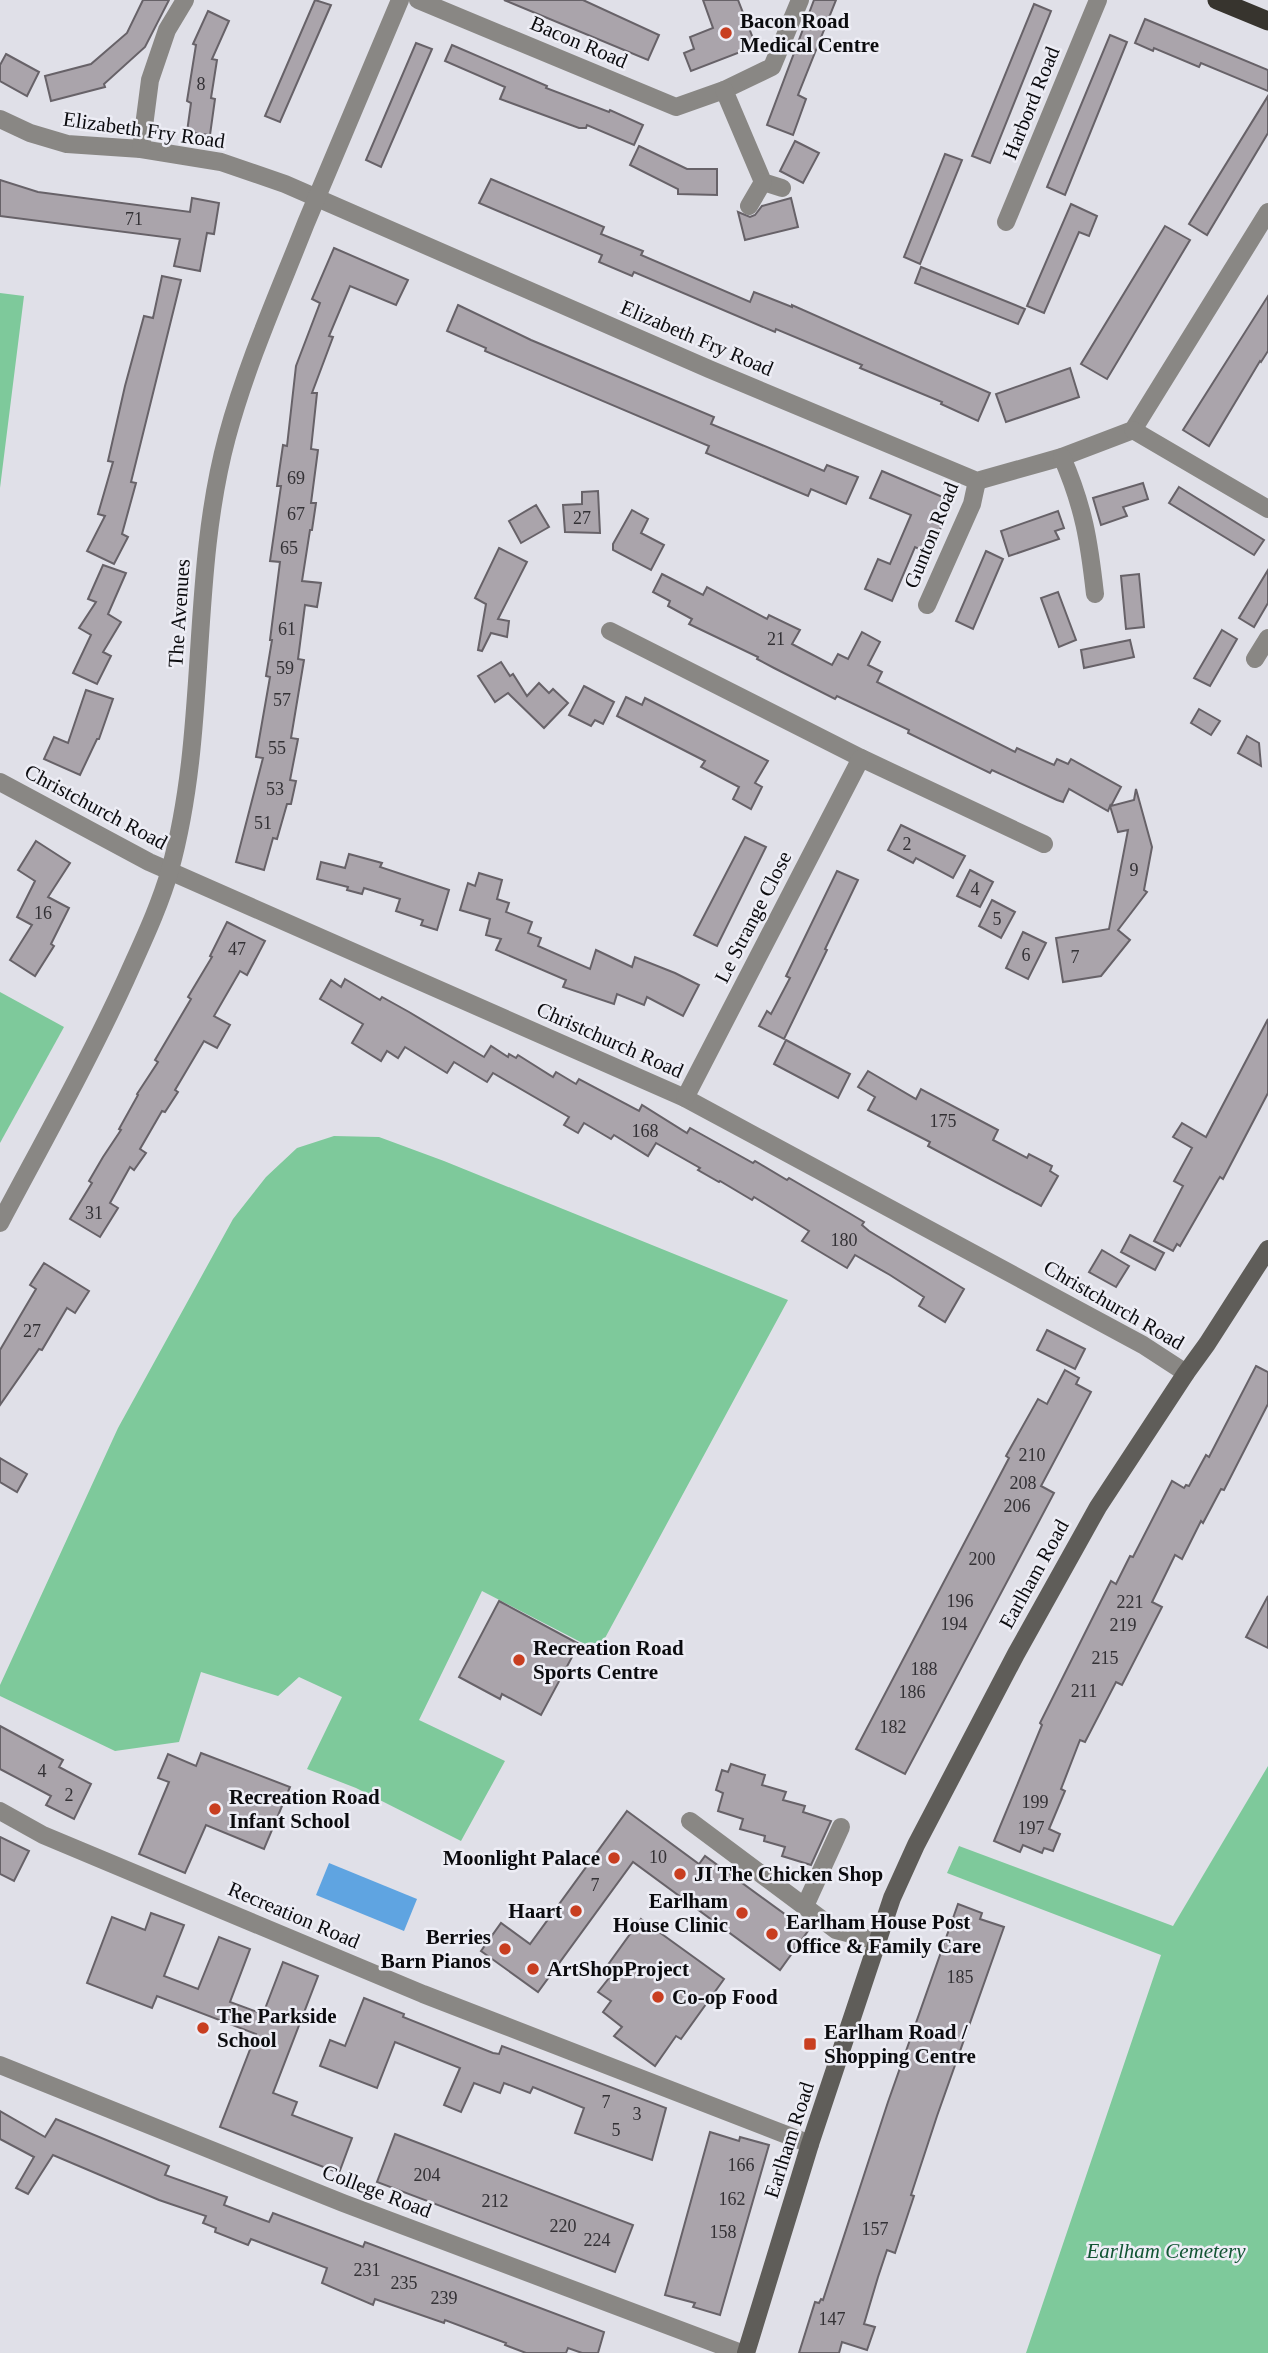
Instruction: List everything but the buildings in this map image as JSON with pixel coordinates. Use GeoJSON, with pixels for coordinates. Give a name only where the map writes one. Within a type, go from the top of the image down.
{"type":"FeatureCollection","features":[{"type":"Feature","properties":{"kind":"highway"},"geometry":{"type":"LineString","coordinates":[[1216,0],[1268,21]]}},
{"type":"Feature","properties":{"kind":"main road","name":"Earlham Road"},"geometry":{"type":"LineString","coordinates":[[744,2353],[877,1941],[892,1898],[916,1845],[1016,1654],[1098,1507],[1268,1251]]}},
{"type":"Feature","properties":{"kind":"street"},"geometry":{"type":"LineString","coordinates":[[141,149],[150,80],[167,30],[185,0]]}},
{"type":"Feature","properties":{"kind":"street","name":"The Avenues"},"geometry":{"type":"LineString","coordinates":[[0,1223],[112,1008],[150,925],[170,870],[194,734],[207,541],[215,488],[249,363],[316,197],[401,0]]}},
{"type":"Feature","properties":{"kind":"street","name":"Bacon Road"},"geometry":{"type":"LineString","coordinates":[[418,0],[676,107],[724,90],[772,67],[800,0]]}},
{"type":"Feature","properties":{"kind":"street","name":"Harbord Road"},"geometry":{"type":"LineString","coordinates":[[1006,222],[1098,0]]}},
{"type":"Feature","properties":{"kind":"street"},"geometry":{"type":"LineString","coordinates":[[724,90],[763,181],[782,188]]}},
{"type":"Feature","properties":{"kind":"street","name":"Elizabeth Fry Road"},"geometry":{"type":"LineString","coordinates":[[0,118],[30,133],[66,144],[141,149],[221,162],[285,184],[709,369],[977,481]]}},
{"type":"Feature","properties":{"kind":"street"},"geometry":{"type":"LineString","coordinates":[[749,206],[763,181]]}},
{"type":"Feature","properties":{"kind":"street"},"geometry":{"type":"LineString","coordinates":[[977,481],[1062,457],[1133,430],[1268,212]]}},
{"type":"Feature","properties":{"kind":"street"},"geometry":{"type":"LineString","coordinates":[[1133,430],[1268,509]]}},
{"type":"Feature","properties":{"kind":"street"},"geometry":{"type":"LineString","coordinates":[[1062,457],[1078,494],[1089,536],[1095,594]]}},
{"type":"Feature","properties":{"kind":"street","name":"Gunton Road"},"geometry":{"type":"LineString","coordinates":[[927,606],[972,504],[977,481]]}},
{"type":"Feature","properties":{"kind":"street"},"geometry":{"type":"LineString","coordinates":[[610,631],[861,758],[1044,844]]}},
{"type":"Feature","properties":{"kind":"street"},"geometry":{"type":"LineString","coordinates":[[1255,659],[1268,638]]}},
{"type":"Feature","properties":{"kind":"street","name":"Le Strange Close"},"geometry":{"type":"LineString","coordinates":[[685,1098],[861,758]]}},
{"type":"Feature","properties":{"kind":"street","name":"Christchurch Road"},"geometry":{"type":"LineString","coordinates":[[0,782],[149,862],[685,1098],[1143,1345],[1186,1373]]}},
{"type":"Feature","properties":{"kind":"street","name":"Recreation Road"},"geometry":{"type":"LineString","coordinates":[[0,1811],[51,1838],[423,1994],[810,2144]]}},
{"type":"Feature","properties":{"kind":"street"},"geometry":{"type":"LineString","coordinates":[[690,1821],[836,1930],[877,1941]]}},
{"type":"Feature","properties":{"kind":"street"},"geometry":{"type":"LineString","coordinates":[[805,1906],[841,1827]]}},
{"type":"Feature","properties":{"kind":"street","name":"College Road"},"geometry":{"type":"LineString","coordinates":[[0,2064],[343,2203],[744,2353]]}},
{"type":"Feature","properties":{"kind":"green space"},"geometry":{"type":"Polygon","coordinates":[[[0,293],[24,296],[0,488],[0,293]]]}},
{"type":"Feature","properties":{"kind":"green space"},"geometry":{"type":"Polygon","coordinates":[[[0,992],[64,1027],[0,1143],[0,992]]]}},
{"type":"Feature","properties":{"kind":"green space"},"geometry":{"type":"Polygon","coordinates":[[[334,1136],[379,1137],[788,1300],[598,1651],[482,1591],[419,1720],[505,1761],[461,1841],[356,1788],[307,1769],[342,1697],[299,1677],[278,1696],[201,1672],[179,1742],[115,1751],[0,1696],[0,1685],[118,1428],[233,1219],[266,1177],[297,1148],[334,1136]]]}},
{"type":"Feature","properties":{"kind":"green space","name":"Earlham Cemetery"},"geometry":{"type":"Polygon","coordinates":[[[1268,1766],[1268,2353],[1026,2353],[1161,1955],[947,1873],[959,1846],[1173,1926],[1268,1766]]]}},
{"type":"Feature","properties":{"kind":"water"},"geometry":{"type":"Polygon","coordinates":[[[329,1863],[417,1899],[404,1931],[316,1895],[329,1863]]]}},
{"type":"Feature","properties":{"kind":"place","name":"Bacon Road Medical Centre"},"geometry":{"type":"Point","coordinates":[726,33]}},
{"type":"Feature","properties":{"kind":"place","name":"Recreation Road Sports Centre"},"geometry":{"type":"Point","coordinates":[519,1660]}},
{"type":"Feature","properties":{"kind":"place","name":"Recreation Road Infant School"},"geometry":{"type":"Point","coordinates":[215,1809]}},
{"type":"Feature","properties":{"kind":"place","name":"Moonlight Palace"},"geometry":{"type":"Point","coordinates":[614,1858]}},
{"type":"Feature","properties":{"kind":"place","name":"JI The Chicken Shop"},"geometry":{"type":"Point","coordinates":[680,1874]}},
{"type":"Feature","properties":{"kind":"place","name":"Haart"},"geometry":{"type":"Point","coordinates":[576,1911]}},
{"type":"Feature","properties":{"kind":"place","name":"Earlham House Clinic"},"geometry":{"type":"Point","coordinates":[742,1913]}},
{"type":"Feature","properties":{"kind":"place","name":"Earlham House Post Office & Family Care"},"geometry":{"type":"Point","coordinates":[772,1934]}},
{"type":"Feature","properties":{"kind":"place","name":"Berries Barn Pianos"},"geometry":{"type":"Point","coordinates":[505,1949]}},
{"type":"Feature","properties":{"kind":"place","name":"ArtShopProject"},"geometry":{"type":"Point","coordinates":[533,1969]}},
{"type":"Feature","properties":{"kind":"place","name":"Co-op Food"},"geometry":{"type":"Point","coordinates":[658,1997]}},
{"type":"Feature","properties":{"kind":"place","name":"The Parkside School"},"geometry":{"type":"Point","coordinates":[203,2028]}},
{"type":"Feature","properties":{"kind":"place","name":"Earlham Road / Shopping Centre"},"geometry":{"type":"Point","coordinates":[810,2044]}}]}
